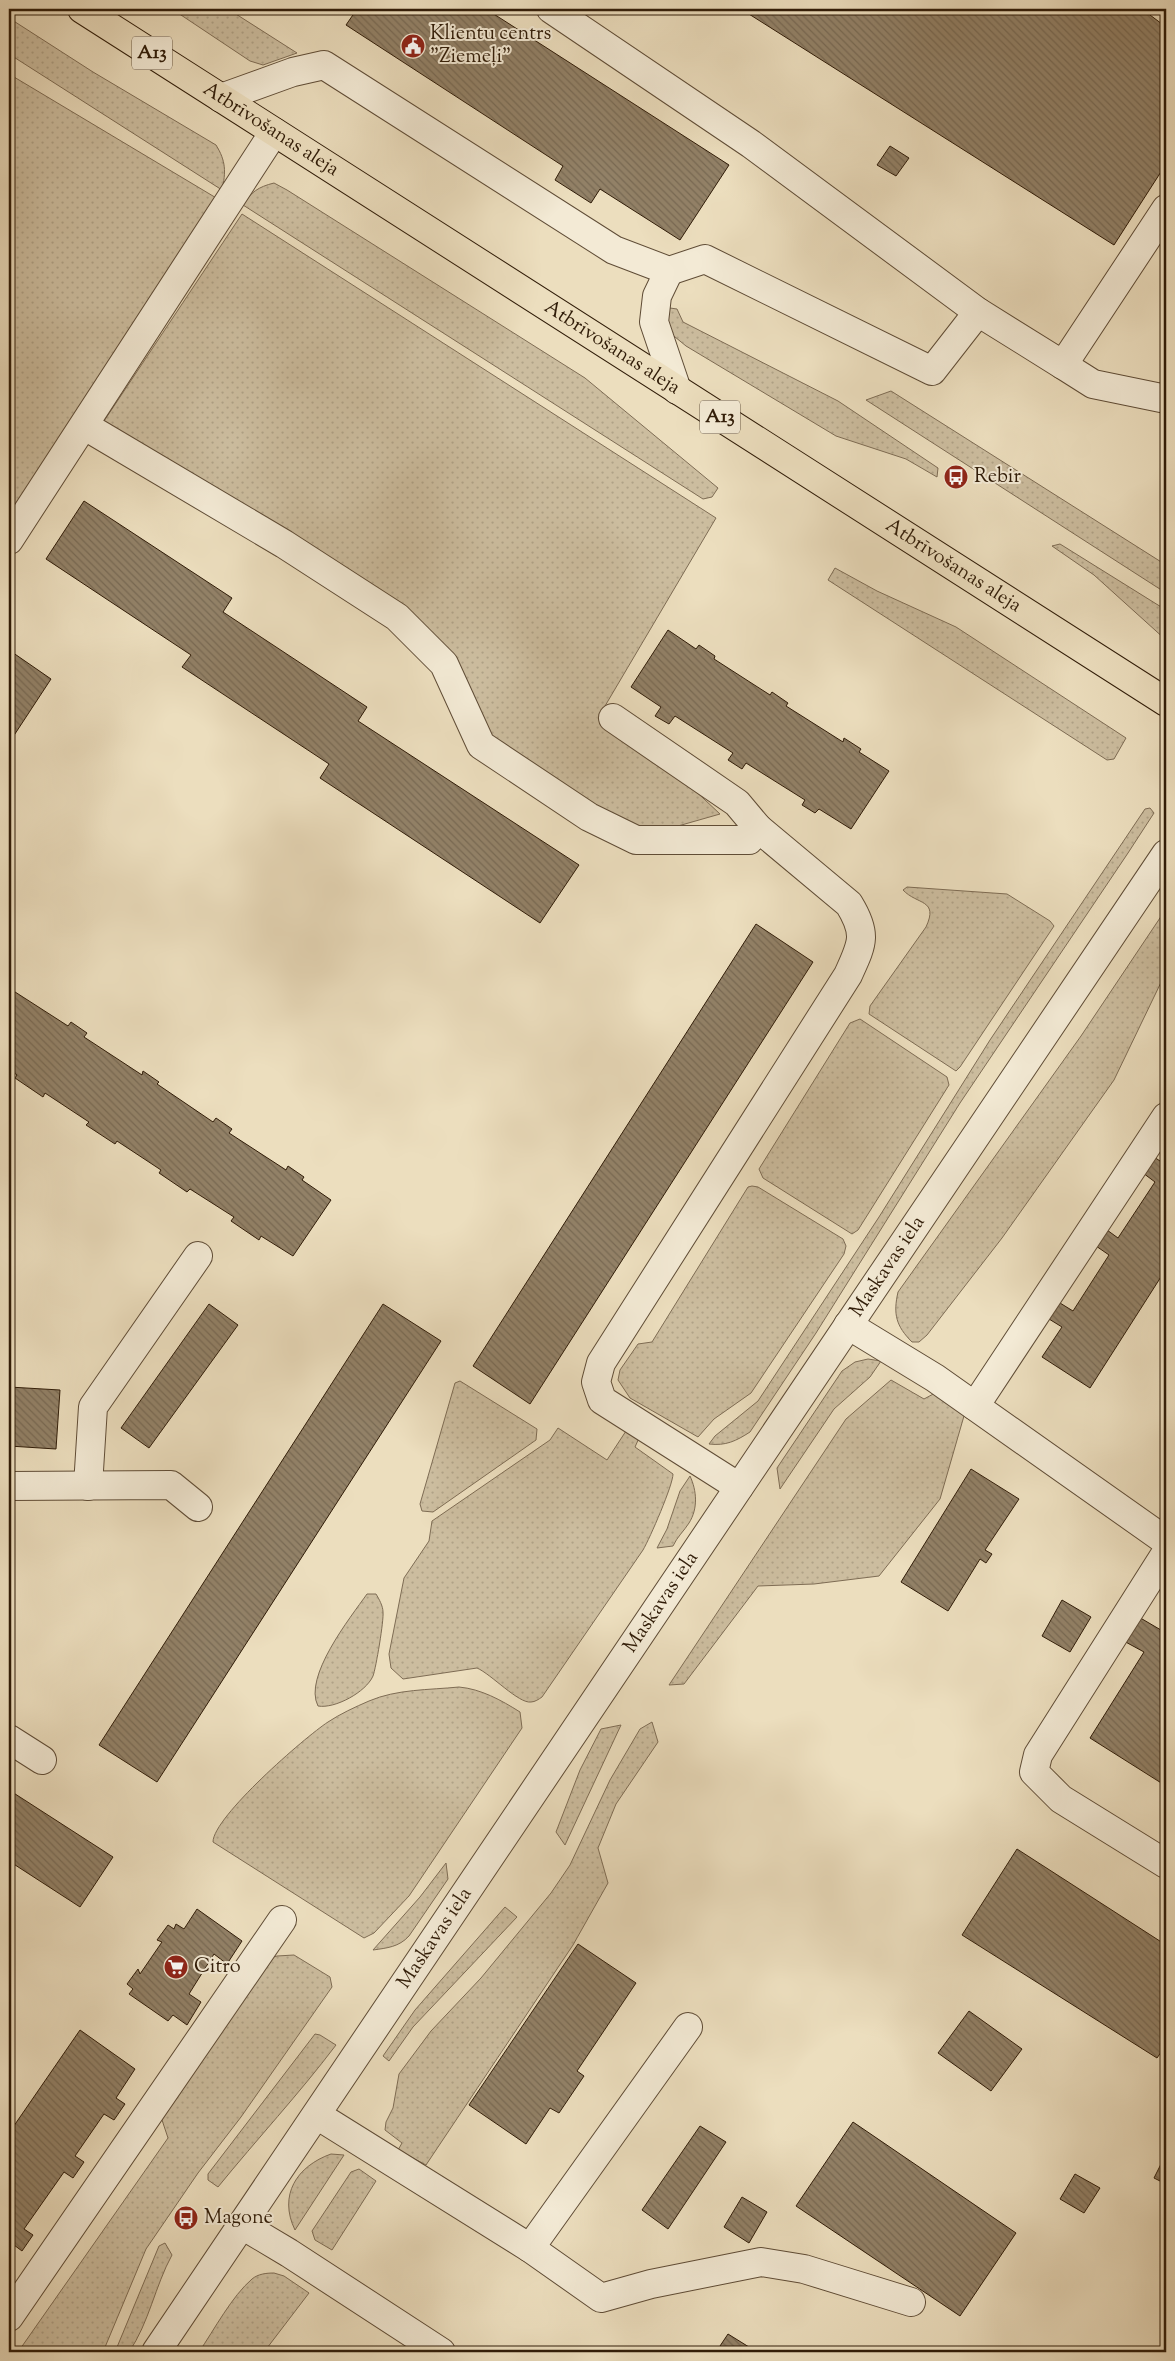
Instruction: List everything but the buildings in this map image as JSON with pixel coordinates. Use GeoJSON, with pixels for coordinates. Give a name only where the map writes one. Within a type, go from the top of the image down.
{"type":"FeatureCollection","features":[{"type":"Feature","properties":{"kind":"main road","name":"Atbrīvošanas aleja"},"geometry":{"type":"LineString","coordinates":[[82,9],[1166,702]]}},
{"type":"Feature","properties":{"kind":"street"},"geometry":{"type":"LineString","coordinates":[[551,9],[751,144],[978,312],[1063,366],[1094,384],[1166,399]]}},
{"type":"Feature","properties":{"kind":"street"},"geometry":{"type":"LineString","coordinates":[[221,98],[293,72],[324,65],[614,250],[669,271],[705,259],[932,371],[978,312]]}},
{"type":"Feature","properties":{"kind":"street"},"geometry":{"type":"LineString","coordinates":[[9,540],[274,132]]}},
{"type":"Feature","properties":{"kind":"street"},"geometry":{"type":"LineString","coordinates":[[1063,366],[1166,209]]}},
{"type":"Feature","properties":{"kind":"street"},"geometry":{"type":"LineString","coordinates":[[669,271],[657,296],[654,317],[678,390]]}},
{"type":"Feature","properties":{"kind":"street"},"geometry":{"type":"LineString","coordinates":[[84,426],[284,544],[397,617],[444,664],[482,745],[588,817],[636,840],[748,840],[758,828]]}},
{"type":"Feature","properties":{"kind":"street"},"geometry":{"type":"LineString","coordinates":[[612,718],[737,803],[758,828],[849,904],[859,920],[862,944],[848,975],[601,1364],[596,1382],[602,1400],[739,1487]]}},
{"type":"Feature","properties":{"kind":"street","name":"Maskavas iela"},"geometry":{"type":"LineString","coordinates":[[156,2352],[1166,854]]}},
{"type":"Feature","properties":{"kind":"street"},"geometry":{"type":"LineString","coordinates":[[975,1406],[1166,1117]]}},
{"type":"Feature","properties":{"kind":"street"},"geometry":{"type":"LineString","coordinates":[[88,1486],[93,1407],[198,1256]]}},
{"type":"Feature","properties":{"kind":"street"},"geometry":{"type":"LineString","coordinates":[[848,1325],[935,1378],[1166,1541]]}},
{"type":"Feature","properties":{"kind":"street"},"geometry":{"type":"LineString","coordinates":[[9,1486],[171,1485],[198,1507]]}},
{"type":"Feature","properties":{"kind":"street"},"geometry":{"type":"LineString","coordinates":[[1166,1553],[1038,1755],[1034,1772],[1061,1799],[1166,1864]]}},
{"type":"Feature","properties":{"kind":"street"},"geometry":{"type":"LineString","coordinates":[[9,1738],[42,1760]]}},
{"type":"Feature","properties":{"kind":"street"},"geometry":{"type":"LineString","coordinates":[[9,2317],[282,1920]]}},
{"type":"Feature","properties":{"kind":"street"},"geometry":{"type":"LineString","coordinates":[[530,2248],[688,2027]]}},
{"type":"Feature","properties":{"kind":"street"},"geometry":{"type":"LineString","coordinates":[[317,2115],[530,2248],[601,2298],[651,2284],[761,2262],[804,2269],[911,2302]]}},
{"type":"Feature","properties":{"kind":"street"},"geometry":{"type":"LineString","coordinates":[[242,2225],[289,2253],[441,2352]]}},
{"type":"Feature","properties":{"kind":"shaded area"},"geometry":{"type":"Polygon","coordinates":[[[172,9],[228,9],[297,53],[263,65],[250,61],[172,9]]]}},
{"type":"Feature","properties":{"kind":"shaded area"},"geometry":{"type":"Polygon","coordinates":[[[9,18],[93,72],[216,145],[222,156],[224,167],[222,190],[9,54],[9,18]]]}},
{"type":"Feature","properties":{"kind":"shaded area"},"geometry":{"type":"Polygon","coordinates":[[[9,74],[228,205],[9,527],[9,74]]]}},
{"type":"Feature","properties":{"kind":"shaded area"},"geometry":{"type":"Polygon","coordinates":[[[274,183],[585,378],[718,488],[712,497],[703,499],[243,205],[256,191],[274,183]]]}},
{"type":"Feature","properties":{"kind":"shaded area"},"geometry":{"type":"Polygon","coordinates":[[[242,214],[716,518],[605,706],[720,814],[678,826],[609,827],[481,745],[444,664],[96,433],[242,214]]]}},
{"type":"Feature","properties":{"kind":"shaded area"},"geometry":{"type":"Polygon","coordinates":[[[670,308],[677,309],[683,322],[838,401],[938,468],[937,477],[906,459],[836,436],[686,346],[669,332],[664,320],[670,308]]]}},
{"type":"Feature","properties":{"kind":"shaded area"},"geometry":{"type":"Polygon","coordinates":[[[891,391],[1166,565],[1166,593],[866,400],[891,391]]]}},
{"type":"Feature","properties":{"kind":"shaded area"},"geometry":{"type":"Polygon","coordinates":[[[1060,544],[1166,610],[1166,640],[1094,575],[1052,546],[1060,544]]]}},
{"type":"Feature","properties":{"kind":"shaded area"},"geometry":{"type":"Polygon","coordinates":[[[835,568],[877,591],[956,627],[1126,738],[1114,759],[1107,760],[828,580],[835,568]]]}},
{"type":"Feature","properties":{"kind":"shaded area"},"geometry":{"type":"Polygon","coordinates":[[[1150,808],[1154,813],[960,1103],[816,1333],[750,1432],[731,1442],[709,1444],[715,1436],[758,1401],[879,1217],[990,1040],[1145,809],[1150,808]]]}},
{"type":"Feature","properties":{"kind":"shaded area"},"geometry":{"type":"Polygon","coordinates":[[[907,887],[1007,894],[1050,921],[1054,926],[956,1071],[869,1014],[870,1006],[926,927],[929,918],[930,912],[928,907],[903,890],[907,887]]]}},
{"type":"Feature","properties":{"kind":"shaded area"},"geometry":{"type":"Polygon","coordinates":[[[1166,909],[1166,972],[1114,1080],[1002,1238],[927,1335],[919,1342],[912,1342],[902,1331],[897,1319],[898,1292],[1081,1036],[1166,909]]]}},
{"type":"Feature","properties":{"kind":"shaded area"},"geometry":{"type":"Polygon","coordinates":[[[860,1019],[947,1077],[949,1085],[858,1230],[852,1234],[763,1178],[759,1169],[850,1023],[860,1019]]]}},
{"type":"Feature","properties":{"kind":"shaded area"},"geometry":{"type":"Polygon","coordinates":[[[748,1187],[758,1187],[843,1239],[846,1246],[844,1254],[751,1393],[714,1419],[698,1437],[630,1398],[618,1380],[620,1370],[638,1344],[652,1342],[748,1187]]]}},
{"type":"Feature","properties":{"kind":"shaded area"},"geometry":{"type":"Polygon","coordinates":[[[868,1359],[881,1361],[870,1377],[834,1409],[780,1489],[777,1468],[842,1371],[855,1362],[868,1359]]]}},
{"type":"Feature","properties":{"kind":"shaded area"},"geometry":{"type":"Polygon","coordinates":[[[891,1380],[924,1399],[937,1392],[966,1409],[940,1499],[879,1576],[814,1584],[758,1586],[684,1684],[669,1685],[846,1419],[891,1380]]]}},
{"type":"Feature","properties":{"kind":"shaded area"},"geometry":{"type":"Polygon","coordinates":[[[460,1381],[537,1429],[536,1440],[433,1512],[422,1511],[420,1504],[455,1383],[460,1381]]]}},
{"type":"Feature","properties":{"kind":"shaded area"},"geometry":{"type":"Polygon","coordinates":[[[558,1428],[607,1460],[626,1431],[639,1438],[635,1447],[673,1474],[656,1524],[643,1550],[542,1697],[537,1700],[531,1702],[519,1698],[477,1668],[403,1679],[391,1668],[389,1654],[404,1578],[429,1541],[432,1521],[550,1440],[558,1428]]]}},
{"type":"Feature","properties":{"kind":"shaded area"},"geometry":{"type":"Polygon","coordinates":[[[690,1476],[696,1500],[692,1518],[673,1546],[657,1548],[667,1529],[680,1491],[690,1476]]]}},
{"type":"Feature","properties":{"kind":"shaded area"},"geometry":{"type":"Polygon","coordinates":[[[367,1594],[376,1594],[382,1605],[383,1612],[380,1644],[373,1676],[364,1688],[349,1698],[333,1705],[318,1706],[315,1694],[322,1664],[340,1632],[367,1594]]]}},
{"type":"Feature","properties":{"kind":"shaded area"},"geometry":{"type":"Polygon","coordinates":[[[459,1687],[491,1696],[520,1712],[522,1728],[409,1896],[374,1933],[364,1938],[213,1842],[217,1830],[243,1797],[316,1730],[333,1719],[369,1701],[391,1694],[459,1687]]]}},
{"type":"Feature","properties":{"kind":"shaded area"},"geometry":{"type":"Polygon","coordinates":[[[652,1722],[658,1742],[616,1804],[598,1848],[608,1883],[573,1945],[426,2165],[398,2150],[402,2143],[385,2130],[386,2122],[393,2108],[399,2074],[431,2031],[481,1978],[551,1893],[570,1865],[610,1780],[640,1729],[652,1722]]]}},
{"type":"Feature","properties":{"kind":"shaded area"},"geometry":{"type":"Polygon","coordinates":[[[621,1725],[565,1845],[556,1832],[580,1770],[601,1729],[621,1725]]]}},
{"type":"Feature","properties":{"kind":"shaded area"},"geometry":{"type":"Polygon","coordinates":[[[446,1863],[448,1879],[409,1936],[397,1945],[373,1950],[420,1897],[446,1863]]]}},
{"type":"Feature","properties":{"kind":"shaded area"},"geometry":{"type":"Polygon","coordinates":[[[505,1907],[517,1917],[413,2027],[389,2061],[383,2056],[415,2010],[505,1907]]]}},
{"type":"Feature","properties":{"kind":"shaded area"},"geometry":{"type":"Polygon","coordinates":[[[294,1955],[330,1977],[332,1987],[241,2117],[198,2173],[146,2249],[103,2352],[18,2352],[168,2138],[161,2117],[267,1959],[277,1956],[294,1955]]]}},
{"type":"Feature","properties":{"kind":"shaded area"},"geometry":{"type":"Polygon","coordinates":[[[315,2034],[336,2045],[218,2187],[208,2180],[208,2174],[315,2034]]]}},
{"type":"Feature","properties":{"kind":"shaded area"},"geometry":{"type":"Polygon","coordinates":[[[331,2154],[344,2155],[295,2230],[290,2217],[289,2205],[294,2183],[309,2166],[331,2154]]]}},
{"type":"Feature","properties":{"kind":"shaded area"},"geometry":{"type":"Polygon","coordinates":[[[359,2169],[376,2181],[332,2250],[315,2240],[312,2231],[351,2172],[359,2169]]]}},
{"type":"Feature","properties":{"kind":"shaded area"},"geometry":{"type":"Polygon","coordinates":[[[165,2243],[172,2255],[142,2329],[129,2352],[115,2352],[159,2246],[165,2243]]]}},
{"type":"Feature","properties":{"kind":"shaded area"},"geometry":{"type":"Polygon","coordinates":[[[274,2273],[284,2276],[309,2293],[264,2352],[199,2352],[230,2304],[245,2286],[257,2276],[274,2273]]]}},
{"type":"Feature","properties":{"kind":"place","name":"Klientu centrs \"Ziemeļi\""},"geometry":{"type":"Point","coordinates":[413,46]}},
{"type":"Feature","properties":{"kind":"place","name":"Rebir"},"geometry":{"type":"Point","coordinates":[956,477]}},
{"type":"Feature","properties":{"kind":"place","name":"Citro"},"geometry":{"type":"Point","coordinates":[176,1967]}},
{"type":"Feature","properties":{"kind":"place","name":"Magone"},"geometry":{"type":"Point","coordinates":[186,2218]}}]}
